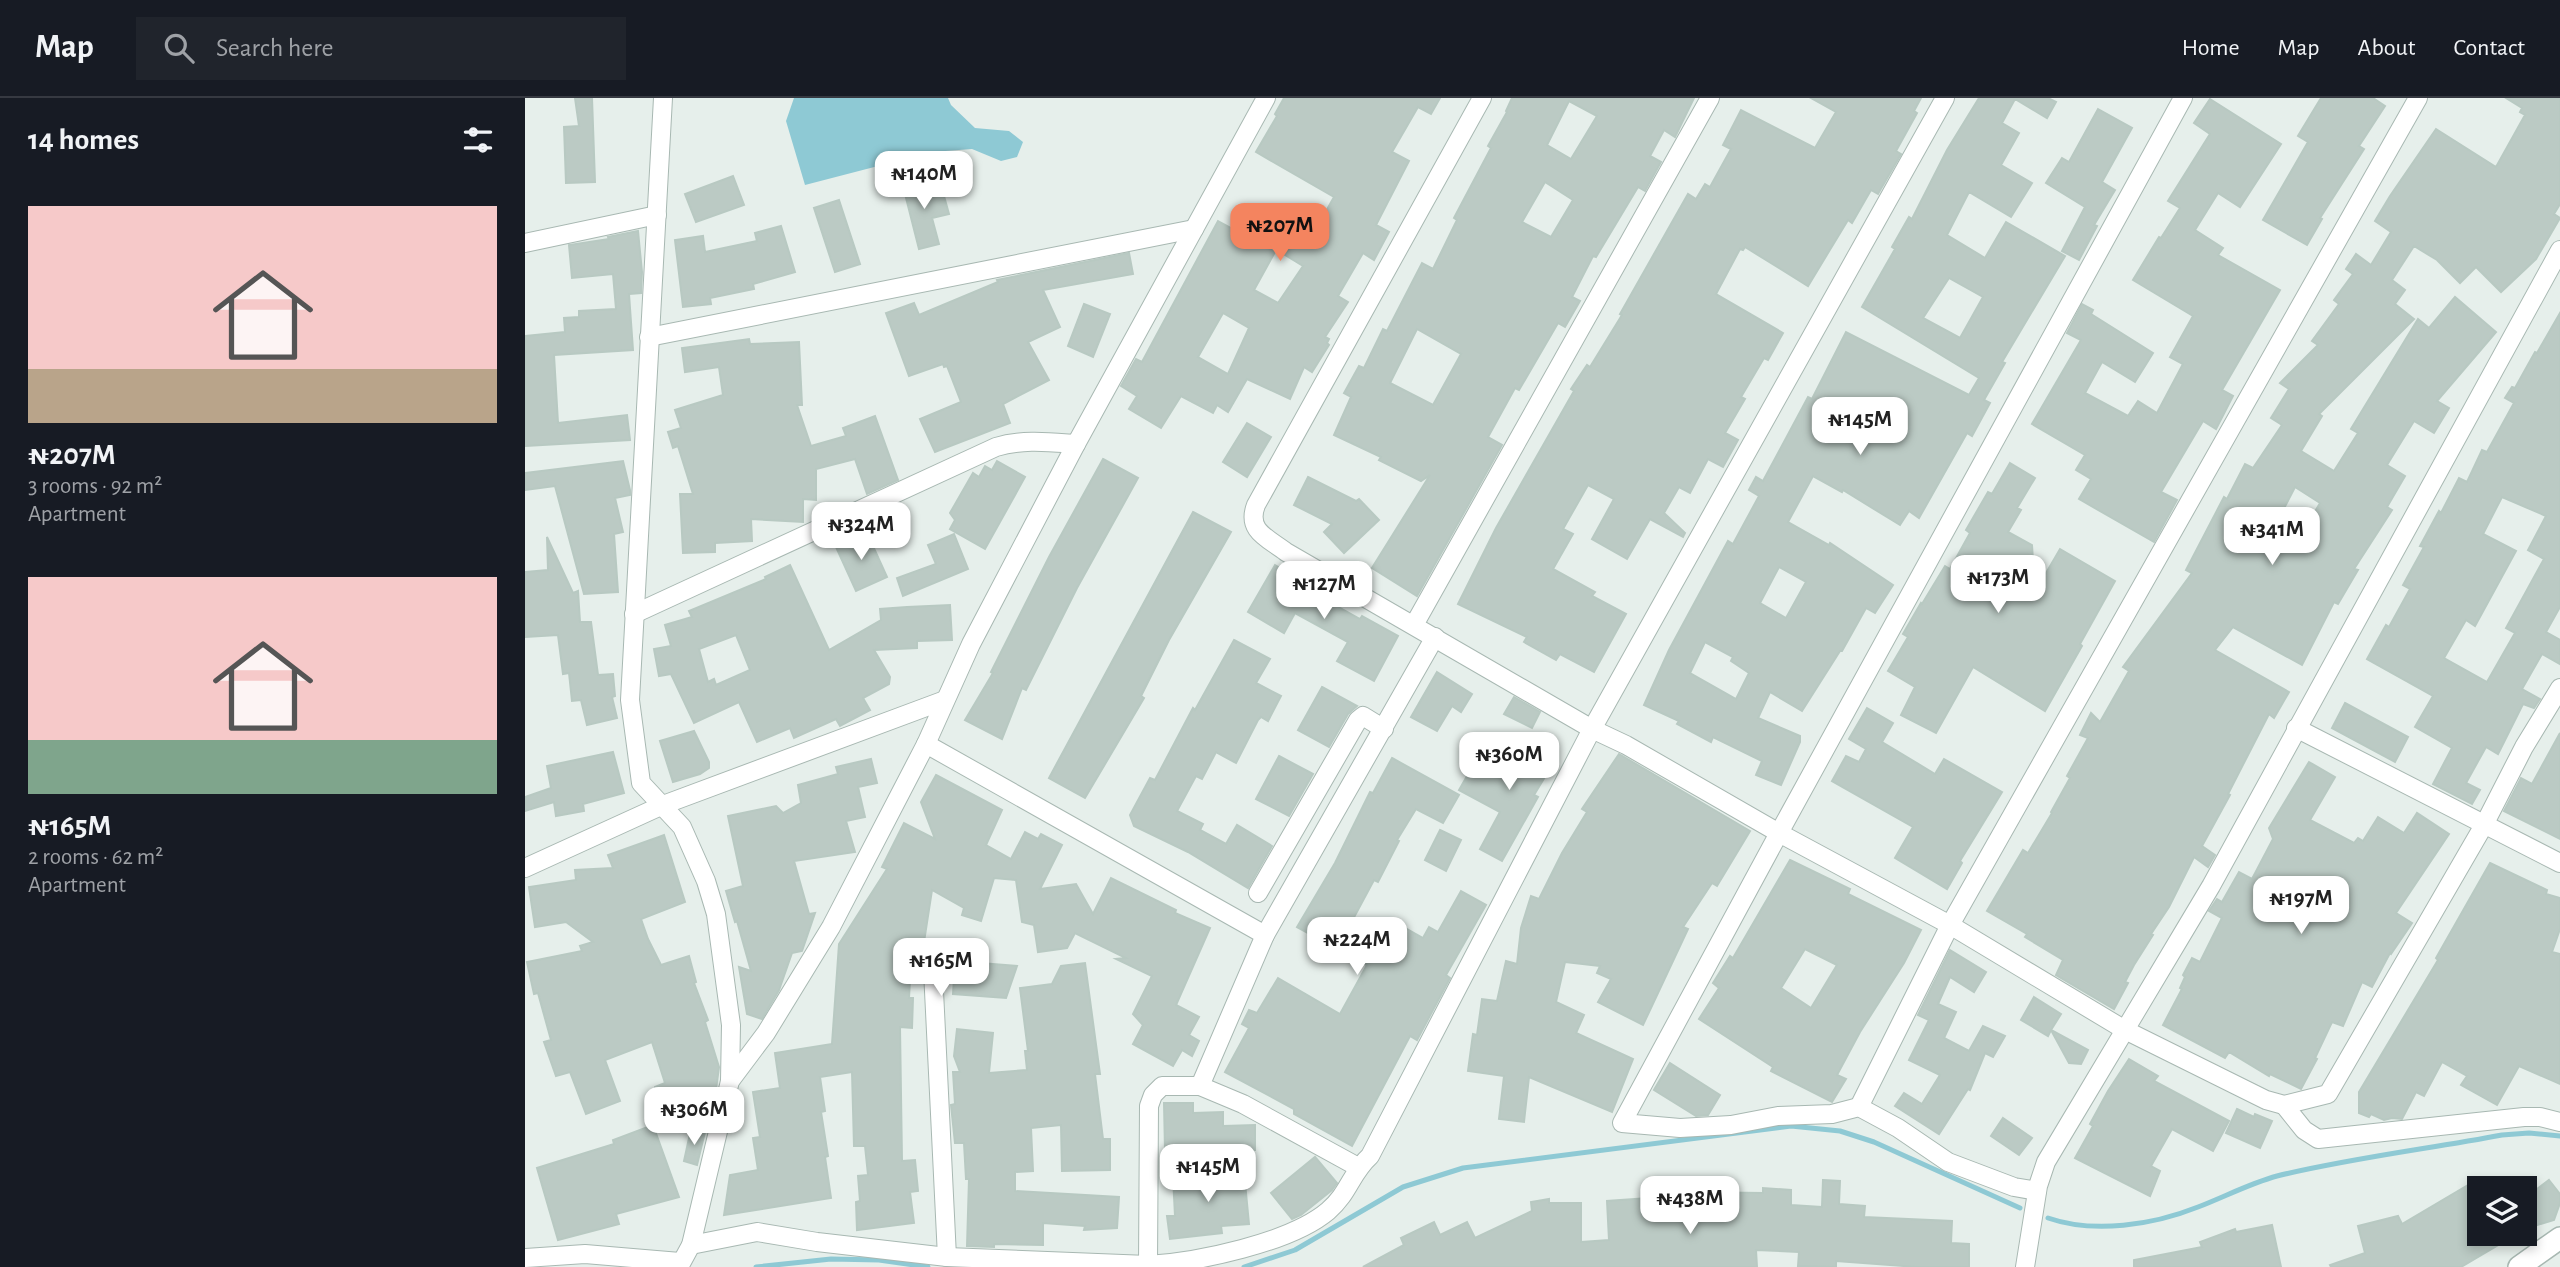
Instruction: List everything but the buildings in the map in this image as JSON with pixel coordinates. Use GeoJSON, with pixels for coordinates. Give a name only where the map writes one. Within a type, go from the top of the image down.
{"type":"FeatureCollection","features":[{"type":"Feature","properties":{"kind":"street"},"geometry":{"type":"LineString","coordinates":[[525,1251],[525,1258],[585,1254],[680,1264],[691,1245],[730,1081],[731,1025],[716,914],[706,881],[682,827],[641,783],[630,700],[663,98]]}},
{"type":"Feature","properties":{"kind":"street"},"geometry":{"type":"LineString","coordinates":[[730,1081],[766,1033],[831,927],[926,744],[971,644],[1076,443],[1266,98]]}},
{"type":"Feature","properties":{"kind":"street"},"geometry":{"type":"LineString","coordinates":[[1482,98],[1255,505],[1251,517],[1255,529],[1286,552],[1592,729],[1626,745],[1779,833],[1950,925],[2125,1030],[2266,1100],[2284,1105],[2328,1094],[2560,688]]}},
{"type":"Feature","properties":{"kind":"street"},"geometry":{"type":"LineString","coordinates":[[1414,625],[1710,98]]}},
{"type":"Feature","properties":{"kind":"street"},"geometry":{"type":"LineString","coordinates":[[691,1245],[757,1232],[947,1257],[1173,1264],[1272,1241],[1327,1212],[1346,1194],[1358,1167],[1370,1156],[1592,729],[1945,98]]}},
{"type":"Feature","properties":{"kind":"street"},"geometry":{"type":"LineString","coordinates":[[2037,1191],[2014,1187],[1948,1161],[1898,1128],[1859,1107],[1832,1114],[1778,1116],[1731,1125],[1681,1128],[1622,1123],[2183,98]]}},
{"type":"Feature","properties":{"kind":"street"},"geometry":{"type":"LineString","coordinates":[[1859,1107],[1950,925],[2418,98]]}},
{"type":"Feature","properties":{"kind":"street"},"geometry":{"type":"LineString","coordinates":[[525,243],[657,215]]}},
{"type":"Feature","properties":{"kind":"street"},"geometry":{"type":"LineString","coordinates":[[649,337],[1194,229]]}},
{"type":"Feature","properties":{"kind":"street"},"geometry":{"type":"LineString","coordinates":[[2025,1267],[2037,1191],[2046,1162],[2211,886],[2560,250]]}},
{"type":"Feature","properties":{"kind":"street"},"geometry":{"type":"LineString","coordinates":[[634,614],[996,447],[1033,440],[1076,443]]}},
{"type":"Feature","properties":{"kind":"street"},"geometry":{"type":"LineString","coordinates":[[1201,1086],[1265,935],[1435,637]]}},
{"type":"Feature","properties":{"kind":"street"},"geometry":{"type":"LineString","coordinates":[[525,868],[663,805],[946,700]]}},
{"type":"Feature","properties":{"kind":"street"},"geometry":{"type":"LineString","coordinates":[[1258,893],[1358,720],[1363,716],[1384,729]]}},
{"type":"Feature","properties":{"kind":"street"},"geometry":{"type":"LineString","coordinates":[[2296,728],[2560,863]]}},
{"type":"Feature","properties":{"kind":"street"},"geometry":{"type":"LineString","coordinates":[[926,744],[1265,935]]}},
{"type":"Feature","properties":{"kind":"street"},"geometry":{"type":"LineString","coordinates":[[932,950],[947,1257]]}},
{"type":"Feature","properties":{"kind":"street"},"geometry":{"type":"LineString","coordinates":[[1148,1265],[1149,1106],[1153,1095],[1162,1086],[1201,1086],[1243,1104],[1358,1167]]}},
{"type":"Feature","properties":{"kind":"street"},"geometry":{"type":"LineString","coordinates":[[2284,1105],[2304,1130],[2318,1139],[2523,1117],[2560,1122]]}},
{"type":"Feature","properties":{"kind":"street"},"geometry":{"type":"LineString","coordinates":[[2519,1267],[2560,1238]]}},
{"type":"Feature","properties":{"kind":"water"},"geometry":{"type":"Polygon","coordinates":[[[794,98],[948,98],[951,105],[975,128],[1009,131],[1023,142],[1017,157],[1001,161],[972,149],[932,152],[805,185],[786,121],[794,98]]]}},
{"type":"Feature","properties":{"kind":"waterway"},"geometry":{"type":"LineString","coordinates":[[1244,1267],[1295,1250],[1403,1187],[1463,1168],[1791,1126],[1840,1131],[1874,1142],[2020,1208]]}},
{"type":"Feature","properties":{"kind":"waterway"},"geometry":{"type":"LineString","coordinates":[[2048,1218],[2085,1226],[2143,1223],[2198,1207],[2267,1179],[2305,1170],[2502,1135],[2529,1133],[2560,1136]]}},
{"type":"Feature","properties":{"kind":"waterway"},"geometry":{"type":"LineString","coordinates":[[756,1267],[831,1259],[879,1260],[928,1267]]}}]}
